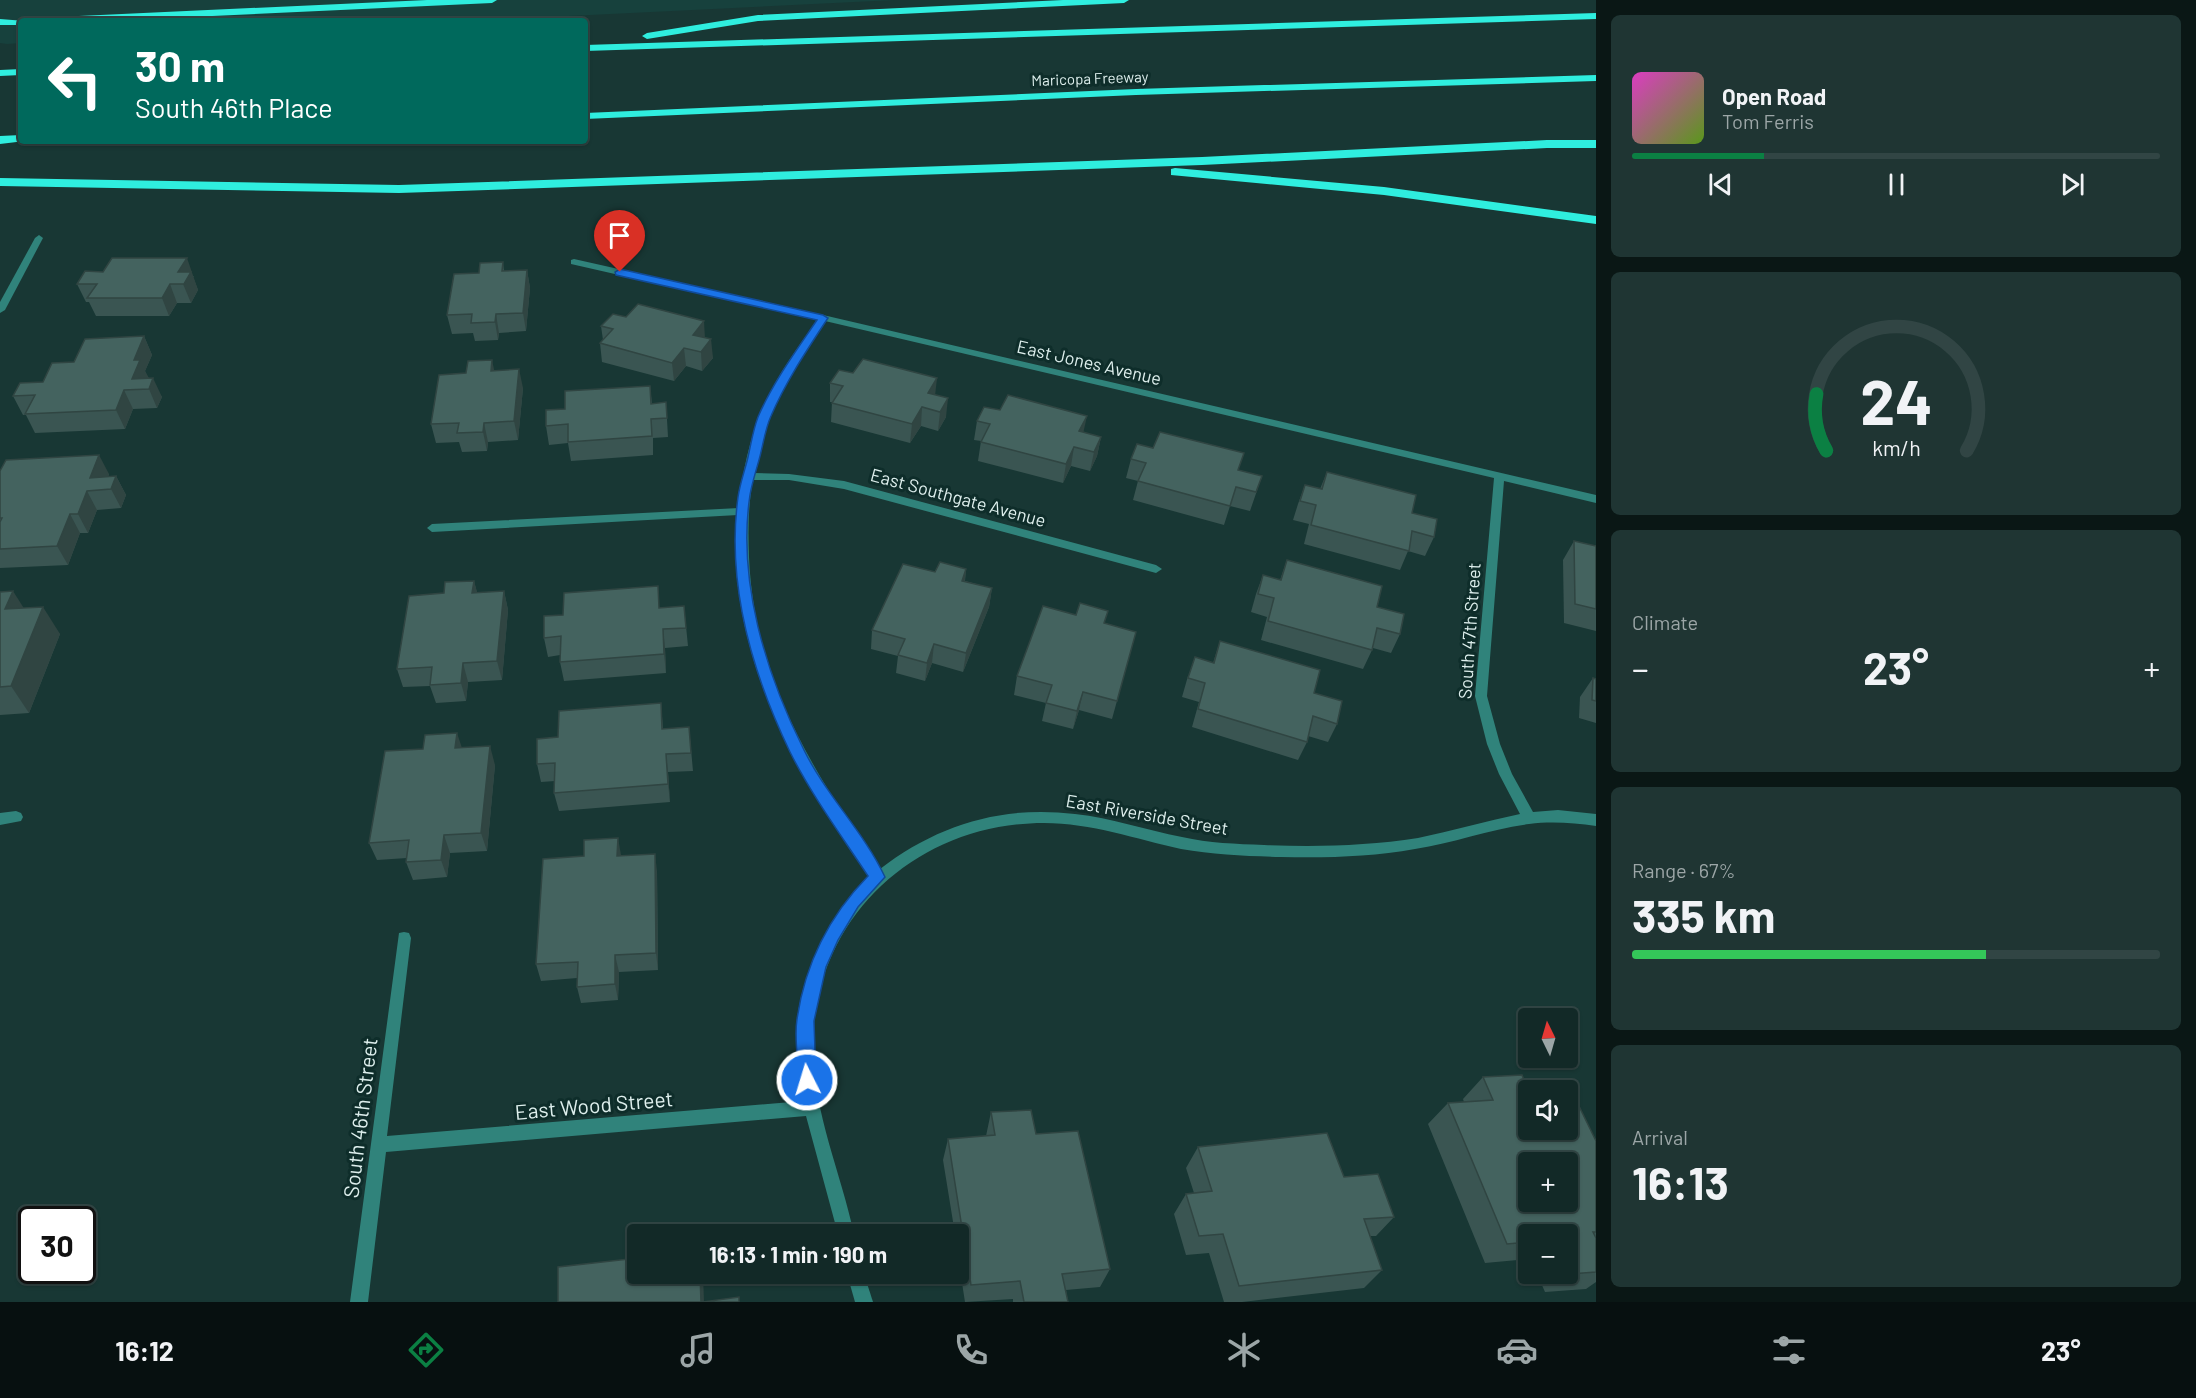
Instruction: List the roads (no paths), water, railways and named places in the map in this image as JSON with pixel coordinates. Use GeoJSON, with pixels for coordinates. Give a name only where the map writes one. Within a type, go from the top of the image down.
{"type":"FeatureCollection","features":[{"type":"Feature","properties":{"kind":"highway"},"geometry":{"type":"LineString","coordinates":[[101,18],[492,0]]}},
{"type":"Feature","properties":{"kind":"highway"},"geometry":{"type":"LineString","coordinates":[[588,46],[758,18],[1124,0]]}},
{"type":"Feature","properties":{"kind":"highway"},"geometry":{"type":"LineString","coordinates":[[588,47],[1596,16]]}},
{"type":"Feature","properties":{"kind":"highway"},"geometry":{"type":"LineString","coordinates":[[0,22],[18,22]]}},
{"type":"Feature","properties":{"kind":"highway"},"geometry":{"type":"LineString","coordinates":[[0,73],[18,72]]}},
{"type":"Feature","properties":{"kind":"highway","name":"Maricopa Freeway"},"geometry":{"type":"LineString","coordinates":[[588,116],[1136,92],[1596,78]]}},
{"type":"Feature","properties":{"kind":"highway"},"geometry":{"type":"LineString","coordinates":[[0,140],[18,139]]}},
{"type":"Feature","properties":{"kind":"highway"},"geometry":{"type":"LineString","coordinates":[[0,182],[399,189],[1092,165],[1547,144],[1596,144]]}},
{"type":"Feature","properties":{"kind":"highway"},"geometry":{"type":"LineString","coordinates":[[1092,165],[1384,191],[1596,220]]}},
{"type":"Feature","properties":{"kind":"street"},"geometry":{"type":"LineString","coordinates":[[0,310],[39,238]]}},
{"type":"Feature","properties":{"kind":"street","name":"East Jones Avenue"},"geometry":{"type":"LineString","coordinates":[[574,262],[1596,499]]}},
{"type":"Feature","properties":{"kind":"street"},"geometry":{"type":"LineString","coordinates":[[823,318],[773,396],[764,418],[748,476],[742,511],[741,537],[745,594],[756,648],[765,678],[797,751],[813,780],[877,877]]}},
{"type":"Feature","properties":{"kind":"street","name":"East Southgate Avenue"},"geometry":{"type":"LineString","coordinates":[[748,476],[798,478],[844,485],[1156,569]]}},
{"type":"Feature","properties":{"kind":"street","name":"South 47th Street"},"geometry":{"type":"LineString","coordinates":[[1499,477],[1481,696],[1485,723],[1495,753],[1529,818]]}},
{"type":"Feature","properties":{"kind":"street"},"geometry":{"type":"LineString","coordinates":[[432,528],[742,511]]}},
{"type":"Feature","properties":{"kind":"street"},"geometry":{"type":"LineString","coordinates":[[1529,818],[1558,816],[1596,820]]}},
{"type":"Feature","properties":{"kind":"street"},"geometry":{"type":"LineString","coordinates":[[0,819],[16,817]]}},
{"type":"Feature","properties":{"kind":"street","name":"East Riverside Street"},"geometry":{"type":"LineString","coordinates":[[843,1224],[813,1108],[805,1051],[805,1021],[809,996],[818,967],[832,935],[853,902],[877,877],[901,858],[929,843],[976,825],[1011,818],[1068,817],[1097,821],[1172,841],[1212,848],[1314,852],[1398,847],[1462,835],[1529,818]]}},
{"type":"Feature","properties":{"kind":"street","name":"South 46th Street"},"geometry":{"type":"LineString","coordinates":[[359,1302],[404,938]]}},
{"type":"Feature","properties":{"kind":"street","name":"East Wood Street"},"geometry":{"type":"LineString","coordinates":[[379,1145],[813,1108]]}},
{"type":"Feature","properties":{"kind":"street"},"geometry":{"type":"LineString","coordinates":[[859,1284],[864,1302]]}}]}
